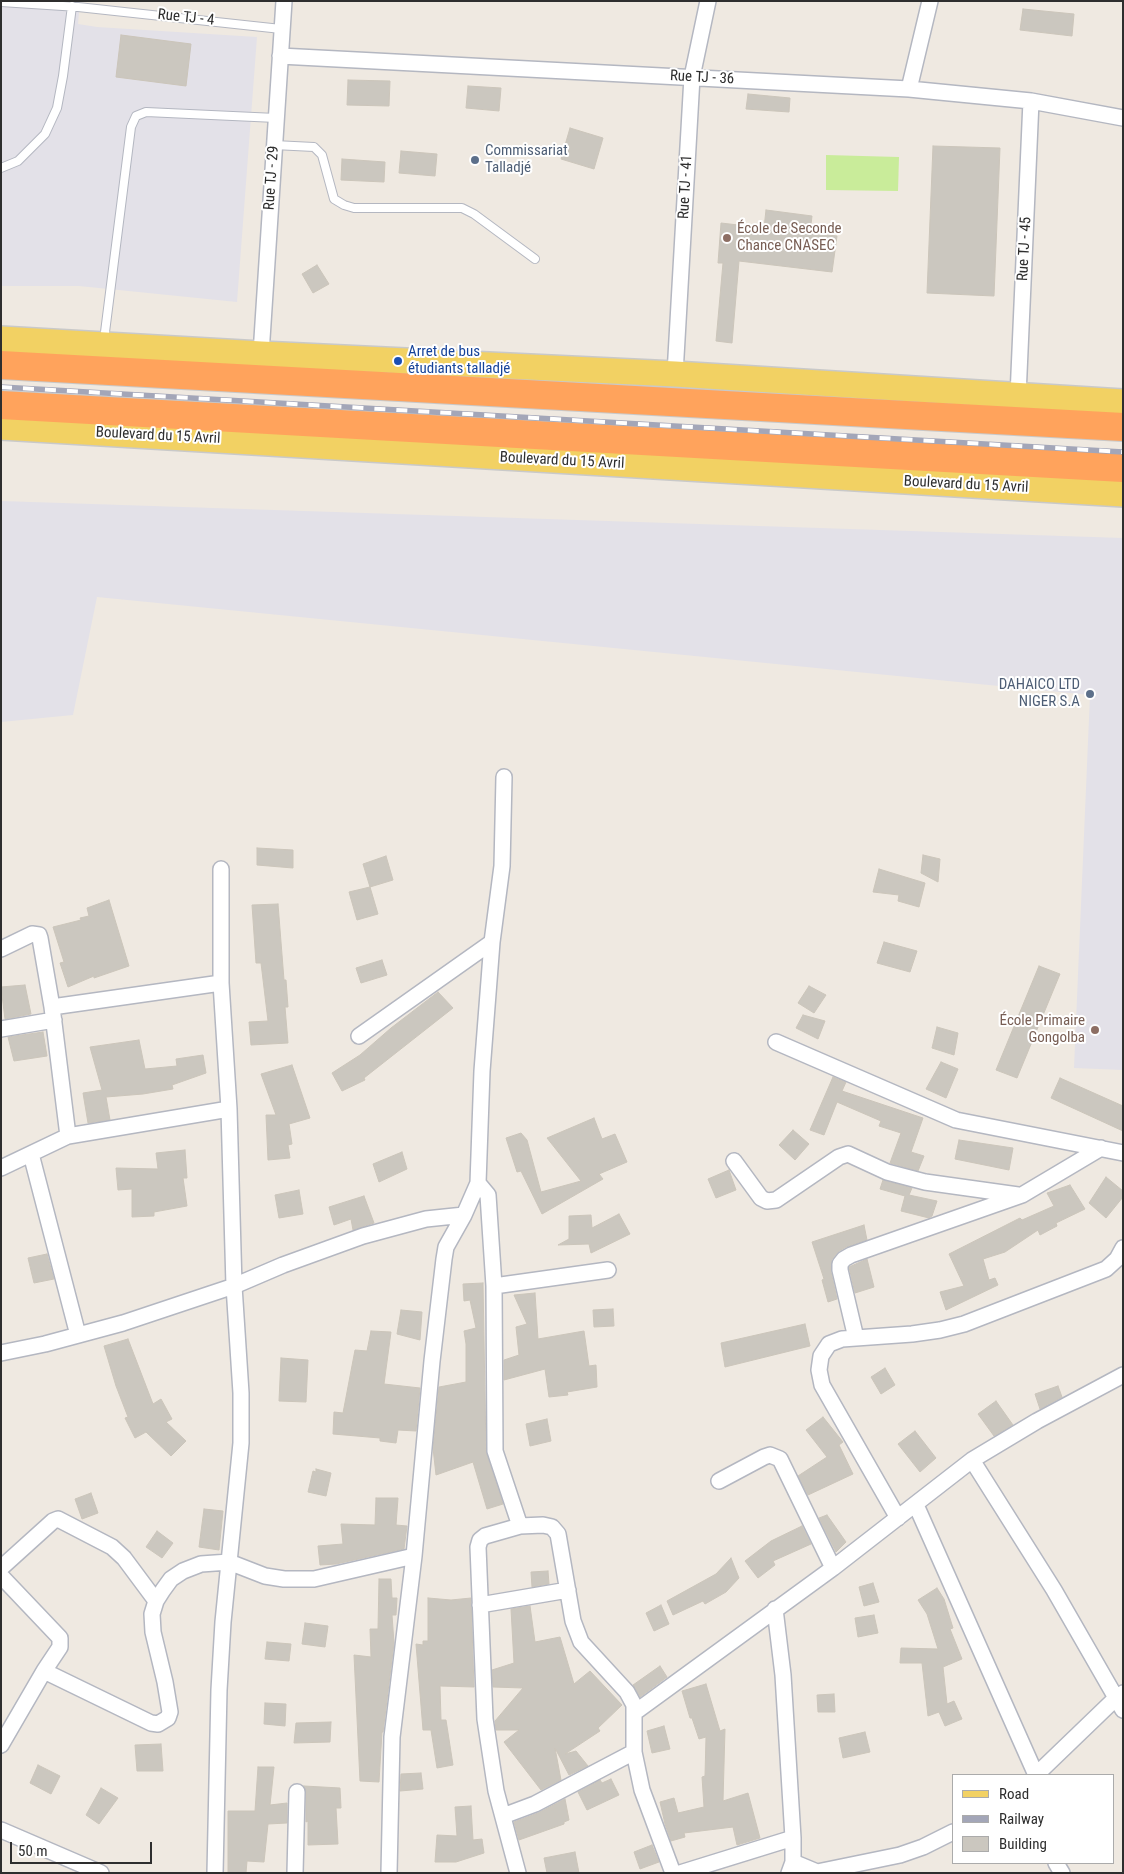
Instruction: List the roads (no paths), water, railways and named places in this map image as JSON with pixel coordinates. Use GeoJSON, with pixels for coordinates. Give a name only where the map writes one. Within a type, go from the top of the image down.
{"type":"FeatureCollection","features":[{"type":"Feature","properties":{"kind":"highway"},"geometry":{"type":"LineString","coordinates":[[1,365],[1123,426]]}},
{"type":"Feature","properties":{"kind":"highway","name":"Boulevard du 15 Avril"},"geometry":{"type":"LineString","coordinates":[[1,405],[1123,468]]}},
{"type":"Feature","properties":{"kind":"main road"},"geometry":{"type":"LineString","coordinates":[[1,339],[675,374],[1123,402]]}},
{"type":"Feature","properties":{"kind":"main road","name":"Boulevard du 15 Avril"},"geometry":{"type":"LineString","coordinates":[[1,427],[1123,494]]}},
{"type":"Feature","properties":{"kind":"street","name":"Rue TJ - 29"},"geometry":{"type":"LineString","coordinates":[[261,354],[284,1]]}},
{"type":"Feature","properties":{"kind":"street","name":"Rue TJ - 41"},"geometry":{"type":"LineString","coordinates":[[675,374],[692,77],[708,1]]}},
{"type":"Feature","properties":{"kind":"street"},"geometry":{"type":"LineString","coordinates":[[909,89],[930,1]]}},
{"type":"Feature","properties":{"kind":"street","name":"Rue TJ - 36"},"geometry":{"type":"LineString","coordinates":[[280,56],[909,89],[1031,102],[1123,118]]}},
{"type":"Feature","properties":{"kind":"street","name":"Rue TJ - 45"},"geometry":{"type":"LineString","coordinates":[[1018,396],[1031,102]]}},
{"type":"Feature","properties":{"kind":"street"},"geometry":{"type":"LineString","coordinates":[[389,1873],[392,1737],[414,1556],[431,1371],[444,1259],[446,1246],[464,1215],[478,1183],[482,1071],[492,942],[502,866],[504,777]]}},
{"type":"Feature","properties":{"kind":"street"},"geometry":{"type":"LineString","coordinates":[[215,1873],[219,1690],[241,1443],[241,1393],[234,1286],[230,1109],[221,983],[221,869]]}},
{"type":"Feature","properties":{"kind":"street"},"geometry":{"type":"LineString","coordinates":[[1,949],[32,934],[39,935],[53,1013],[68,1136]]}},
{"type":"Feature","properties":{"kind":"street"},"geometry":{"type":"LineString","coordinates":[[359,1036],[492,942]]}},
{"type":"Feature","properties":{"kind":"street"},"geometry":{"type":"LineString","coordinates":[[1,1028],[53,1013],[221,983]]}},
{"type":"Feature","properties":{"kind":"street"},"geometry":{"type":"LineString","coordinates":[[776,1042],[956,1120],[1123,1153]]}},
{"type":"Feature","properties":{"kind":"street"},"geometry":{"type":"LineString","coordinates":[[1,1168],[68,1136],[230,1109]]}},
{"type":"Feature","properties":{"kind":"street"},"geometry":{"type":"LineString","coordinates":[[856,1338],[840,1270],[840,1264],[844,1260],[1022,1195],[1101,1148]]}},
{"type":"Feature","properties":{"kind":"street"},"geometry":{"type":"LineString","coordinates":[[31,1154],[78,1335]]}},
{"type":"Feature","properties":{"kind":"street"},"geometry":{"type":"LineString","coordinates":[[734,1161],[761,1198],[768,1202],[776,1200],[839,1157],[848,1154],[887,1172],[925,1182],[1022,1195]]}},
{"type":"Feature","properties":{"kind":"street"},"geometry":{"type":"LineString","coordinates":[[478,1183],[488,1195],[494,1286],[495,1451],[520,1526]]}},
{"type":"Feature","properties":{"kind":"street"},"geometry":{"type":"LineString","coordinates":[[1,1354],[123,1323],[234,1286],[283,1265],[363,1236],[426,1219],[464,1215]]}},
{"type":"Feature","properties":{"kind":"street"},"geometry":{"type":"LineString","coordinates":[[898,1518],[822,1385],[819,1370],[821,1356],[829,1344],[842,1338],[912,1334],[964,1324],[1106,1269],[1117,1259],[1123,1248]]}},
{"type":"Feature","properties":{"kind":"street"},"geometry":{"type":"LineString","coordinates":[[494,1286],[608,1270]]}},
{"type":"Feature","properties":{"kind":"street"},"geometry":{"type":"LineString","coordinates":[[634,1713],[833,1568],[972,1460],[1037,1421],[1123,1375]]}},
{"type":"Feature","properties":{"kind":"street"},"geometry":{"type":"LineString","coordinates":[[719,1481],[764,1457],[770,1455],[780,1459],[833,1568]]}},
{"type":"Feature","properties":{"kind":"street"},"geometry":{"type":"LineString","coordinates":[[972,1460],[1054,1590],[1120,1700],[1037,1774]]}},
{"type":"Feature","properties":{"kind":"street"},"geometry":{"type":"LineString","coordinates":[[916,1505],[1036,1774]]}},
{"type":"Feature","properties":{"kind":"street"},"geometry":{"type":"LineString","coordinates":[[1,1568],[53,1521],[58,1519],[112,1547],[124,1558],[156,1601]]}},
{"type":"Feature","properties":{"kind":"street"},"geometry":{"type":"LineString","coordinates":[[518,1873],[496,1790],[484,1719],[478,1547],[480,1540],[485,1536],[520,1526],[543,1525],[552,1527],[558,1534],[573,1621],[581,1642],[627,1692],[634,1705],[634,1752],[642,1790],[673,1873]]}},
{"type":"Feature","properties":{"kind":"street"},"geometry":{"type":"LineString","coordinates":[[44,1670],[151,1723],[158,1724],[168,1718],[170,1712],[152,1624],[156,1601],[171,1580],[183,1571],[201,1564],[229,1562],[265,1576],[284,1579],[314,1579],[414,1556]]}},
{"type":"Feature","properties":{"kind":"street"},"geometry":{"type":"LineString","coordinates":[[1,1576],[60,1638],[60,1647],[44,1670],[1,1745]]}},
{"type":"Feature","properties":{"kind":"street"},"geometry":{"type":"LineString","coordinates":[[480,1605],[568,1590]]}},
{"type":"Feature","properties":{"kind":"street"},"geometry":{"type":"LineString","coordinates":[[775,1609],[783,1675],[793,1838],[791,1867],[817,1872],[900,1855],[923,1847],[952,1832]]}},
{"type":"Feature","properties":{"kind":"street"},"geometry":{"type":"LineString","coordinates":[[503,1816],[535,1804],[634,1752]]}},
{"type":"Feature","properties":{"kind":"street"},"geometry":{"type":"LineString","coordinates":[[295,1873],[297,1792]]}},
{"type":"Feature","properties":{"kind":"street"},"geometry":{"type":"LineString","coordinates":[[1,1830],[101,1873]]}},
{"type":"Feature","properties":{"kind":"street"},"geometry":{"type":"LineString","coordinates":[[680,1873],[793,1838]]}},
{"type":"Feature","properties":{"kind":"lane","name":"Rue TJ - 4"},"geometry":{"type":"LineString","coordinates":[[1,2],[76,5],[281,29]]}},
{"type":"Feature","properties":{"kind":"lane"},"geometry":{"type":"LineString","coordinates":[[1,168],[18,162],[45,134],[57,108],[76,5]]}},
{"type":"Feature","properties":{"kind":"lane"},"geometry":{"type":"LineString","coordinates":[[103,345],[131,127],[136,116],[146,112],[276,118]]}},
{"type":"Feature","properties":{"kind":"lane"},"geometry":{"type":"LineString","coordinates":[[274,145],[314,147],[322,155],[334,199],[344,206],[354,208],[462,208],[474,214],[535,259]]}},
{"type":"Feature","properties":{"kind":"railway"},"geometry":{"type":"LineString","coordinates":[[1,387],[1123,452]]}},
{"type":"Feature","properties":{"kind":"place","name":"Commissariat Talladjé"},"geometry":{"type":"Point","coordinates":[475,160]}},
{"type":"Feature","properties":{"kind":"place","name":"École de Seconde Chance CNASEC"},"geometry":{"type":"Point","coordinates":[727,238]}},
{"type":"Feature","properties":{"kind":"place","name":"Arret de bus étudiants talladjé"},"geometry":{"type":"Point","coordinates":[398,361]}},
{"type":"Feature","properties":{"kind":"place","name":"DAHAICO LTD NIGER S.A"},"geometry":{"type":"Point","coordinates":[1090,694]}},
{"type":"Feature","properties":{"kind":"place","name":"École Primaire Gongolba"},"geometry":{"type":"Point","coordinates":[1095,1030]}}]}
